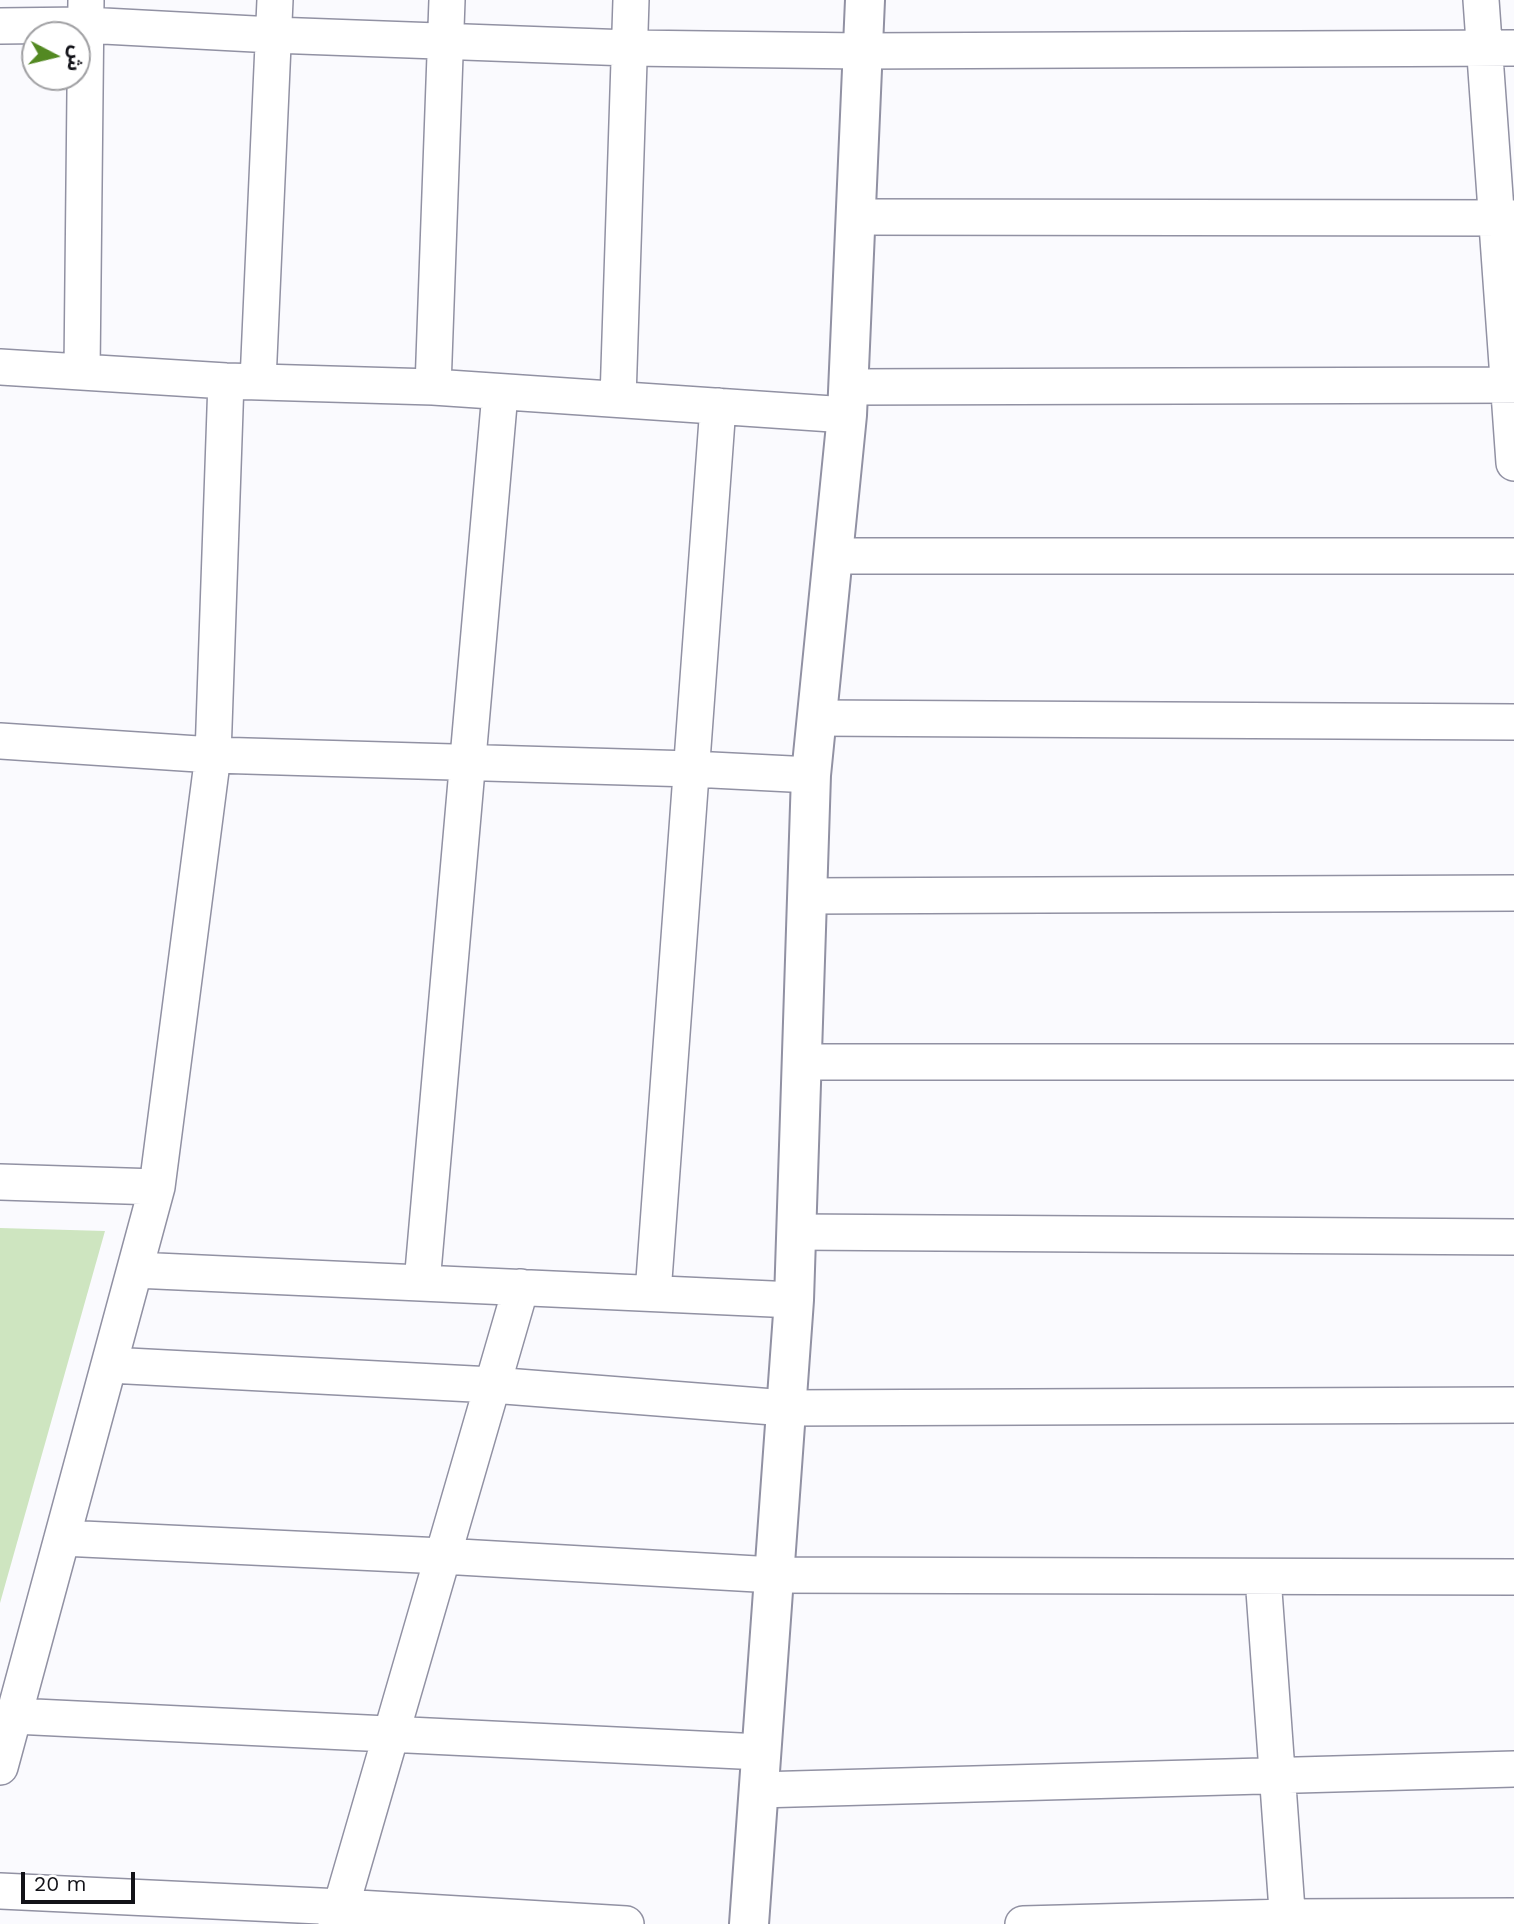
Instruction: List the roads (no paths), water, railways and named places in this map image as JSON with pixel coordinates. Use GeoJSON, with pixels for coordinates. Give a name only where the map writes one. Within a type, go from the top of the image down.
{"type":"FeatureCollection","features":[{"type":"Feature","properties":{"kind":"street"},"geometry":{"type":"LineString","coordinates":[[0,1767],[157,1188],[213,755],[275,0]]}},
{"type":"Feature","properties":{"kind":"street"},"geometry":{"type":"LineString","coordinates":[[433,387],[447,0]]}},
{"type":"Feature","properties":{"kind":"street"},"geometry":{"type":"LineString","coordinates":[[618,399],[631,0]]}},
{"type":"Feature","properties":{"kind":"street"},"geometry":{"type":"LineString","coordinates":[[749,1924],[794,1300],[811,775],[848,401],[865,0]]}},
{"type":"Feature","properties":{"kind":"street"},"geometry":{"type":"LineString","coordinates":[[1481,0],[1499,48],[1514,463]]}},
{"type":"Feature","properties":{"kind":"street"},"geometry":{"type":"LineString","coordinates":[[82,371],[86,13]]}},
{"type":"Feature","properties":{"kind":"street"},"geometry":{"type":"LineString","coordinates":[[0,26],[86,13],[273,35],[629,48],[863,51],[1499,48]]}},
{"type":"Feature","properties":{"kind":"street"},"geometry":{"type":"LineString","coordinates":[[856,217],[1505,218]]}},
{"type":"Feature","properties":{"kind":"street"},"geometry":{"type":"LineString","coordinates":[[0,367],[242,381],[433,387],[718,406],[1511,385]]}},
{"type":"Feature","properties":{"kind":"street"},"geometry":{"type":"LineString","coordinates":[[422,1283],[500,393]]}},
{"type":"Feature","properties":{"kind":"street"},"geometry":{"type":"LineString","coordinates":[[653,1293],[718,406]]}},
{"type":"Feature","properties":{"kind":"street"},"geometry":{"type":"LineString","coordinates":[[833,556],[1514,556]]}},
{"type":"Feature","properties":{"kind":"street"},"geometry":{"type":"LineString","coordinates":[[816,718],[1514,722]]}},
{"type":"Feature","properties":{"kind":"street"},"geometry":{"type":"LineString","coordinates":[[0,741],[213,755],[811,775]]}},
{"type":"Feature","properties":{"kind":"street"},"geometry":{"type":"LineString","coordinates":[[807,896],[1514,893]]}},
{"type":"Feature","properties":{"kind":"street"},"geometry":{"type":"LineString","coordinates":[[801,1062],[1514,1062]]}},
{"type":"Feature","properties":{"kind":"street"},"geometry":{"type":"LineString","coordinates":[[0,1182],[157,1188]]}},
{"type":"Feature","properties":{"kind":"street"},"geometry":{"type":"LineString","coordinates":[[796,1232],[1514,1237]]}},
{"type":"Feature","properties":{"kind":"street"},"geometry":{"type":"LineString","coordinates":[[135,1270],[794,1300]]}},
{"type":"Feature","properties":{"kind":"street"},"geometry":{"type":"LineString","coordinates":[[338,1915],[521,1287]]}},
{"type":"Feature","properties":{"kind":"street"},"geometry":{"type":"LineString","coordinates":[[108,1365],[492,1385],[786,1408],[1514,1405]]}},
{"type":"Feature","properties":{"kind":"street"},"geometry":{"type":"LineString","coordinates":[[62,1538],[774,1575],[1514,1577]]}},
{"type":"Feature","properties":{"kind":"street"},"geometry":{"type":"LineString","coordinates":[[1263,1577],[1288,1920]]}},
{"type":"Feature","properties":{"kind":"street"},"geometry":{"type":"LineString","coordinates":[[14,1716],[761,1752]]}},
{"type":"Feature","properties":{"kind":"street"},"geometry":{"type":"LineString","coordinates":[[758,1790],[1514,1769]]}},
{"type":"Feature","properties":{"kind":"street"},"geometry":{"type":"LineString","coordinates":[[0,1891],[338,1915],[626,1924]]}},
{"type":"Feature","properties":{"kind":"street"},"geometry":{"type":"LineString","coordinates":[[1023,1924],[1514,1916]]}}]}
